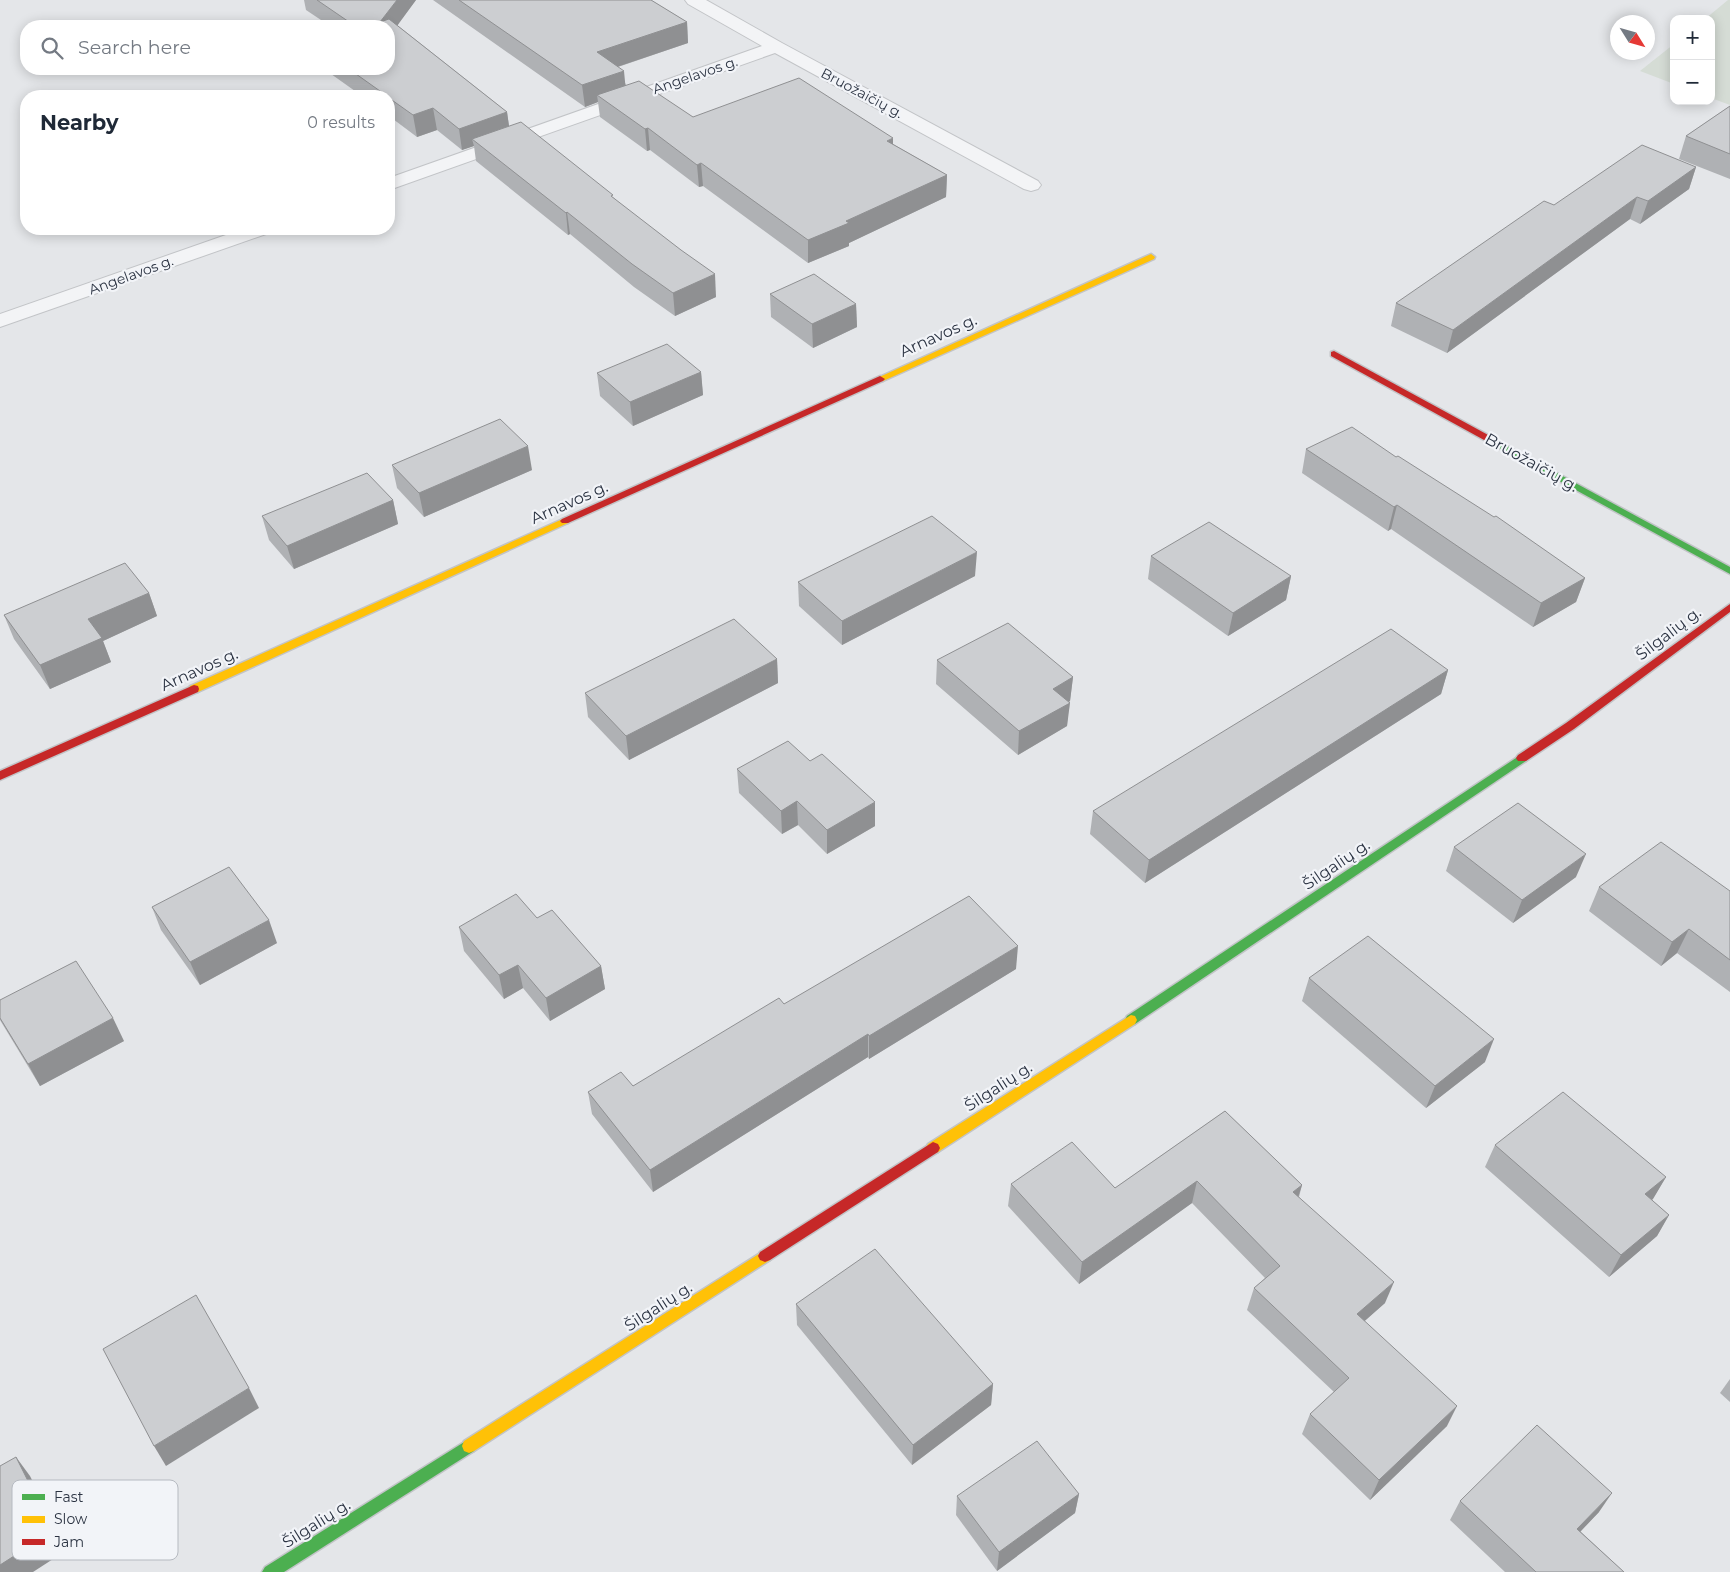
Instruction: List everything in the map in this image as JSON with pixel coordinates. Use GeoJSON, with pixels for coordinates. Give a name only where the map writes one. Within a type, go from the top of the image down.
{"type":"FeatureCollection","features":[{"type":"Feature","properties":{"kind":"street","name":"Bruožaičių g."},"geometry":{"type":"LineString","coordinates":[[694,0],[776,47],[1031,185]]}},
{"type":"Feature","properties":{"kind":"street","name":"Angelavos g."},"geometry":{"type":"LineString","coordinates":[[395,182],[776,47]]}},
{"type":"Feature","properties":{"kind":"street","name":"Angelavos g."},"geometry":{"type":"LineString","coordinates":[[0,322],[245,235]]}},
{"type":"Feature","properties":{"kind":"street","name":"Arnavos g."},"geometry":{"type":"LineString","coordinates":[[0,776],[1150,257]]}},
{"type":"Feature","properties":{"kind":"street","name":"Bruožaičių g."},"geometry":{"type":"LineString","coordinates":[[1334,354],[1730,571]]}},
{"type":"Feature","properties":{"kind":"street","name":"Šilgalių g."},"geometry":{"type":"LineString","coordinates":[[270,1572],[638,1338],[1168,996],[1570,726],[1730,607]]}},
{"type":"Feature","properties":{"kind":"shaded area"},"geometry":{"type":"Polygon","coordinates":[[[1730,0],[1730,105],[1715,99],[1715,15],[1710,15],[1730,0]]]}},
{"type":"Feature","properties":{"kind":"shaded area"},"geometry":{"type":"Polygon","coordinates":[[[1670,47],[1670,82],[1640,71],[1670,47]]]}},
{"type":"Feature","properties":{"kind":"building"},"geometry":{"type":"Polygon","coordinates":[[[317,0],[397,0],[382,20],[346,20],[317,0]]]}},
{"type":"Feature","properties":{"kind":"building"},"geometry":{"type":"Polygon","coordinates":[[[459,0],[651,0],[687,22],[597,52],[624,71],[582,85],[459,0]]]}},
{"type":"Feature","properties":{"kind":"building"},"geometry":{"type":"Polygon","coordinates":[[[395,24],[507,112],[459,129],[433,108],[413,115],[395,102],[395,90],[379,90],[357,75],[395,75],[395,24]]]}},
{"type":"Feature","properties":{"kind":"building"},"geometry":{"type":"Polygon","coordinates":[[[799,78],[893,138],[887,141],[947,175],[846,221],[849,223],[808,240],[701,163],[697,165],[648,128],[645,129],[597,95],[639,81],[693,117],[799,78]]]}},
{"type":"Feature","properties":{"kind":"building"},"geometry":{"type":"Polygon","coordinates":[[[1730,106],[1730,154],[1686,136],[1730,106]]]}},
{"type":"Feature","properties":{"kind":"building"},"geometry":{"type":"Polygon","coordinates":[[[521,122],[613,195],[611,196],[715,274],[673,293],[632,264],[472,139],[521,122]]]}},
{"type":"Feature","properties":{"kind":"building"},"geometry":{"type":"Polygon","coordinates":[[[1642,145],[1696,167],[1648,201],[1637,197],[1453,330],[1396,303],[1544,201],[1554,205],[1642,145]]]}},
{"type":"Feature","properties":{"kind":"building"},"geometry":{"type":"Polygon","coordinates":[[[814,274],[856,304],[812,324],[770,294],[814,274]]]}},
{"type":"Feature","properties":{"kind":"building"},"geometry":{"type":"Polygon","coordinates":[[[667,344],[701,372],[630,402],[597,373],[667,344]]]}},
{"type":"Feature","properties":{"kind":"building"},"geometry":{"type":"Polygon","coordinates":[[[500,419],[528,446],[419,493],[392,465],[500,419]]]}},
{"type":"Feature","properties":{"kind":"building"},"geometry":{"type":"Polygon","coordinates":[[[1352,427],[1396,457],[1398,456],[1494,517],[1496,516],[1585,578],[1541,603],[1397,505],[1394,507],[1306,449],[1352,427]]]}},
{"type":"Feature","properties":{"kind":"building"},"geometry":{"type":"Polygon","coordinates":[[[367,473],[393,500],[287,546],[262,516],[367,473]]]}},
{"type":"Feature","properties":{"kind":"building"},"geometry":{"type":"Polygon","coordinates":[[[932,516],[977,552],[842,621],[798,582],[932,516]]]}},
{"type":"Feature","properties":{"kind":"building"},"geometry":{"type":"Polygon","coordinates":[[[1209,522],[1291,576],[1233,613],[1151,556],[1209,522]]]}},
{"type":"Feature","properties":{"kind":"building"},"geometry":{"type":"Polygon","coordinates":[[[125,563],[149,593],[88,619],[102,638],[40,665],[4,615],[125,563]]]}},
{"type":"Feature","properties":{"kind":"building"},"geometry":{"type":"Polygon","coordinates":[[[734,619],[777,659],[626,736],[585,693],[734,619]]]}},
{"type":"Feature","properties":{"kind":"building"},"geometry":{"type":"Polygon","coordinates":[[[1008,623],[1073,677],[1053,689],[1070,703],[1019,731],[937,660],[1008,623]]]}},
{"type":"Feature","properties":{"kind":"building"},"geometry":{"type":"Polygon","coordinates":[[[1391,629],[1448,670],[1149,860],[1093,811],[1391,629]]]}},
{"type":"Feature","properties":{"kind":"building"},"geometry":{"type":"Polygon","coordinates":[[[788,741],[810,761],[822,754],[875,802],[827,830],[797,801],[781,811],[737,769],[788,741]]]}},
{"type":"Feature","properties":{"kind":"building"},"geometry":{"type":"Polygon","coordinates":[[[1518,803],[1586,854],[1522,900],[1454,847],[1518,803]]]}},
{"type":"Feature","properties":{"kind":"building"},"geometry":{"type":"Polygon","coordinates":[[[1661,842],[1730,891],[1730,960],[1689,929],[1672,942],[1599,887],[1661,842]]]}},
{"type":"Feature","properties":{"kind":"building"},"geometry":{"type":"Polygon","coordinates":[[[229,867],[269,920],[190,962],[152,907],[229,867]]]}},
{"type":"Feature","properties":{"kind":"building"},"geometry":{"type":"Polygon","coordinates":[[[516,894],[537,918],[552,910],[601,966],[546,998],[518,965],[499,975],[459,927],[516,894]]]}},
{"type":"Feature","properties":{"kind":"building"},"geometry":{"type":"Polygon","coordinates":[[[969,896],[1018,946],[869,1036],[868,1034],[650,1170],[588,1092],[621,1072],[633,1086],[779,998],[784,1004],[969,896]]]}},
{"type":"Feature","properties":{"kind":"building"},"geometry":{"type":"Polygon","coordinates":[[[1368,936],[1494,1039],[1435,1086],[1309,978],[1368,936]]]}},
{"type":"Feature","properties":{"kind":"building"},"geometry":{"type":"Polygon","coordinates":[[[76,961],[113,1018],[28,1064],[0,1018],[0,1000],[76,961]]]}},
{"type":"Feature","properties":{"kind":"building"},"geometry":{"type":"Polygon","coordinates":[[[1563,1092],[1666,1177],[1645,1194],[1669,1215],[1621,1255],[1495,1145],[1563,1092]]]}},
{"type":"Feature","properties":{"kind":"building"},"geometry":{"type":"Polygon","coordinates":[[[1225,1111],[1302,1185],[1293,1192],[1394,1282],[1357,1314],[1457,1406],[1379,1480],[1310,1414],[1349,1378],[1254,1288],[1280,1266],[1197,1181],[1082,1262],[1011,1184],[1072,1142],[1115,1188],[1225,1111]]]}},
{"type":"Feature","properties":{"kind":"building"},"geometry":{"type":"Polygon","coordinates":[[[875,1249],[993,1384],[913,1445],[796,1304],[875,1249]]]}},
{"type":"Feature","properties":{"kind":"building"},"geometry":{"type":"Polygon","coordinates":[[[196,1295],[249,1388],[154,1446],[103,1349],[196,1295]]]}},
{"type":"Feature","properties":{"kind":"building"},"geometry":{"type":"Polygon","coordinates":[[[1537,1425],[1612,1493],[1577,1529],[1624,1572],[1536,1572],[1460,1501],[1537,1425]]]}},
{"type":"Feature","properties":{"kind":"building"},"geometry":{"type":"Polygon","coordinates":[[[1037,1441],[1079,1494],[999,1552],[957,1496],[1037,1441]]]}},
{"type":"Feature","properties":{"kind":"building"},"geometry":{"type":"Polygon","coordinates":[[[16,1457],[28,1480],[12,1480],[12,1557],[0,1565],[0,1466],[16,1457]]]}},
{"type":"Feature","properties":{"kind":"traffic: fast"},"geometry":{"type":"LineString","coordinates":[[1498,444],[1730,571]]}},
{"type":"Feature","properties":{"kind":"traffic: fast"},"geometry":{"type":"LineString","coordinates":[[1131,1020],[1522,758]]}},
{"type":"Feature","properties":{"kind":"traffic: fast"},"geometry":{"type":"LineString","coordinates":[[270,1572],[469,1446]]}},
{"type":"Feature","properties":{"kind":"traffic: slow"},"geometry":{"type":"LineString","coordinates":[[880,379],[1151,257]]}},
{"type":"Feature","properties":{"kind":"traffic: slow"},"geometry":{"type":"LineString","coordinates":[[194,689],[565,521]]}},
{"type":"Feature","properties":{"kind":"traffic: slow"},"geometry":{"type":"LineString","coordinates":[[933,1148],[1131,1020]]}},
{"type":"Feature","properties":{"kind":"traffic: slow"},"geometry":{"type":"LineString","coordinates":[[469,1446],[765,1256]]}},
{"type":"Feature","properties":{"kind":"traffic: jam"},"geometry":{"type":"LineString","coordinates":[[1334,354],[1498,444]]}},
{"type":"Feature","properties":{"kind":"traffic: jam"},"geometry":{"type":"LineString","coordinates":[[565,521],[880,379]]}},
{"type":"Feature","properties":{"kind":"traffic: jam"},"geometry":{"type":"LineString","coordinates":[[1522,758],[1570,726],[1730,607]]}},
{"type":"Feature","properties":{"kind":"traffic: jam"},"geometry":{"type":"LineString","coordinates":[[0,776],[194,689]]}},
{"type":"Feature","properties":{"kind":"traffic: jam"},"geometry":{"type":"LineString","coordinates":[[765,1256],[933,1148]]}}]}
